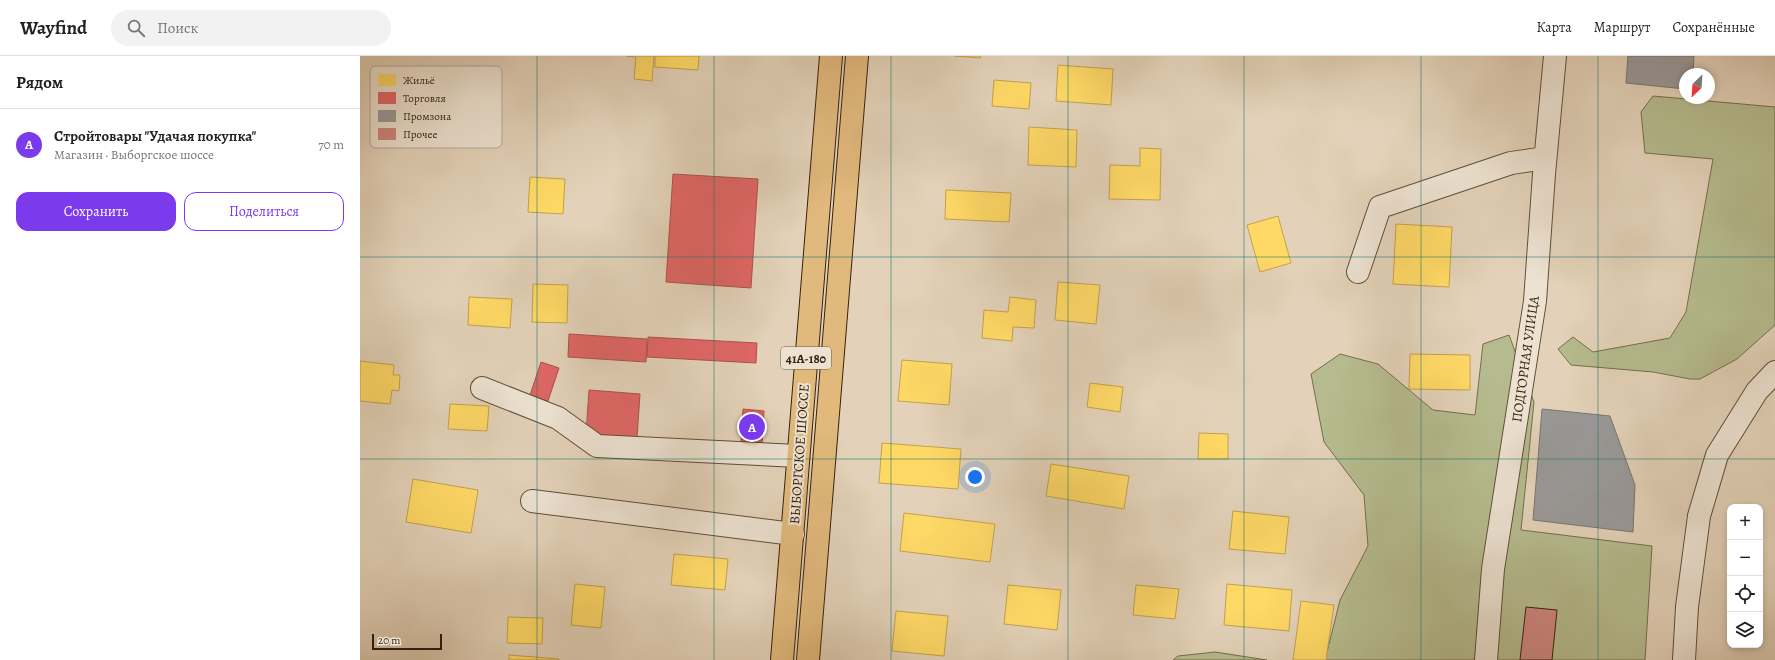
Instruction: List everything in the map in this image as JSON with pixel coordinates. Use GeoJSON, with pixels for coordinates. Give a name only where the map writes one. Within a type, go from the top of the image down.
{"type":"FeatureCollection","features":[{"type":"Feature","properties":{"kind":"main road","name":"ВЫБОРГСКОЕ ШОССЕ"},"geometry":{"type":"LineString","coordinates":[[782,660],[831,56]]}},
{"type":"Feature","properties":{"kind":"main road","name":"ВЫБОРГСКОЕ ШОССЕ"},"geometry":{"type":"LineString","coordinates":[[808,660],[857,56]]}},
{"type":"Feature","properties":{"kind":"street","name":"ПОДГОРНАЯ УЛИЦА"},"geometry":{"type":"LineString","coordinates":[[1486,660],[1493,569],[1535,301],[1545,158],[1555,56]]}},
{"type":"Feature","properties":{"kind":"street"},"geometry":{"type":"LineString","coordinates":[[1358,272],[1380,208],[1511,162],[1545,158]]}},
{"type":"Feature","properties":{"kind":"street"},"geometry":{"type":"LineString","coordinates":[[1684,660],[1687,607],[1699,516],[1717,455],[1757,391],[1775,372]]}},
{"type":"Feature","properties":{"kind":"street"},"geometry":{"type":"LineString","coordinates":[[482,388],[558,418],[597,446],[798,456]]}},
{"type":"Feature","properties":{"kind":"street"},"geometry":{"type":"LineString","coordinates":[[532,501],[793,534]]}},
{"type":"Feature","properties":{"kind":"green space"},"geometry":{"type":"Polygon","coordinates":[[[1653,96],[1679,98],[1679,104],[1715,104],[1715,102],[1775,107],[1775,325],[1737,359],[1700,379],[1690,379],[1653,372],[1571,365],[1558,349],[1573,337],[1593,352],[1670,338],[1686,312],[1713,159],[1645,153],[1641,112],[1653,96]]]}},
{"type":"Feature","properties":{"kind":"green space"},"geometry":{"type":"Polygon","coordinates":[[[1509,335],[1534,402],[1521,530],[1652,546],[1645,660],[1325,660],[1340,600],[1368,546],[1364,495],[1324,442],[1311,374],[1340,354],[1378,364],[1433,410],[1475,415],[1483,344],[1509,335]]]}},
{"type":"Feature","properties":{"kind":"green space"},"geometry":{"type":"Polygon","coordinates":[[[1215,652],[1267,660],[1173,660],[1178,656],[1215,652]]]}},
{"type":"Feature","properties":{"kind":"building: Жильё"},"geometry":{"type":"Polygon","coordinates":[[[626,56],[654,56],[652,81],[634,79],[636,57],[626,56]]]}},
{"type":"Feature","properties":{"kind":"building: Жильё"},"geometry":{"type":"Polygon","coordinates":[[[655,56],[699,56],[698,70],[655,67],[655,56]]]}},
{"type":"Feature","properties":{"kind":"building: Жильё"},"geometry":{"type":"Polygon","coordinates":[[[955,56],[981,56],[980,58],[955,56]]]}},
{"type":"Feature","properties":{"kind":"building: Жильё"},"geometry":{"type":"Polygon","coordinates":[[[1058,65],[1113,69],[1111,105],[1056,101],[1058,65]]]}},
{"type":"Feature","properties":{"kind":"building: Жильё"},"geometry":{"type":"Polygon","coordinates":[[[994,80],[1031,83],[1029,109],[992,106],[994,80]]]}},
{"type":"Feature","properties":{"kind":"building: Жильё"},"geometry":{"type":"Polygon","coordinates":[[[1029,127],[1077,130],[1076,167],[1028,165],[1029,127]]]}},
{"type":"Feature","properties":{"kind":"building: Жильё"},"geometry":{"type":"Polygon","coordinates":[[[1140,148],[1161,149],[1160,200],[1109,199],[1110,165],[1140,166],[1140,148]]]}},
{"type":"Feature","properties":{"kind":"building: Жильё"},"geometry":{"type":"Polygon","coordinates":[[[530,177],[565,179],[563,214],[528,212],[530,177]]]}},
{"type":"Feature","properties":{"kind":"building: Жильё"},"geometry":{"type":"Polygon","coordinates":[[[946,190],[1011,193],[1009,222],[945,219],[946,190]]]}},
{"type":"Feature","properties":{"kind":"building: Жильё"},"geometry":{"type":"Polygon","coordinates":[[[1278,216],[1291,263],[1260,272],[1247,225],[1278,216]]]}},
{"type":"Feature","properties":{"kind":"building: Жильё"},"geometry":{"type":"Polygon","coordinates":[[[1396,224],[1452,227],[1449,287],[1393,284],[1396,224]]]}},
{"type":"Feature","properties":{"kind":"building: Жильё"},"geometry":{"type":"Polygon","coordinates":[[[1058,282],[1100,285],[1096,324],[1055,320],[1058,282]]]}},
{"type":"Feature","properties":{"kind":"building: Жильё"},"geometry":{"type":"Polygon","coordinates":[[[533,284],[568,285],[567,323],[532,322],[533,284]]]}},
{"type":"Feature","properties":{"kind":"building: Жильё"},"geometry":{"type":"Polygon","coordinates":[[[469,297],[512,299],[510,328],[468,325],[469,297]]]}},
{"type":"Feature","properties":{"kind":"building: Жильё"},"geometry":{"type":"Polygon","coordinates":[[[1010,297],[1036,300],[1034,328],[1013,327],[1012,341],[982,338],[984,310],[1008,312],[1010,297]]]}},
{"type":"Feature","properties":{"kind":"building: Жильё"},"geometry":{"type":"Polygon","coordinates":[[[1410,354],[1470,355],[1470,390],[1409,389],[1410,354]]]}},
{"type":"Feature","properties":{"kind":"building: Жильё"},"geometry":{"type":"Polygon","coordinates":[[[902,360],[952,364],[949,405],[898,401],[902,360]]]}},
{"type":"Feature","properties":{"kind":"building: Жильё"},"geometry":{"type":"Polygon","coordinates":[[[360,361],[394,365],[393,375],[400,375],[399,391],[392,390],[390,404],[360,401],[360,361]]]}},
{"type":"Feature","properties":{"kind":"building: Жильё"},"geometry":{"type":"Polygon","coordinates":[[[1090,383],[1123,387],[1120,412],[1087,407],[1090,383]]]}},
{"type":"Feature","properties":{"kind":"building: Жильё"},"geometry":{"type":"Polygon","coordinates":[[[450,404],[489,406],[487,431],[448,429],[450,404]]]}},
{"type":"Feature","properties":{"kind":"building: Жильё"},"geometry":{"type":"Polygon","coordinates":[[[1199,433],[1228,434],[1228,459],[1198,459],[1199,433]]]}},
{"type":"Feature","properties":{"kind":"building: Жильё"},"geometry":{"type":"Polygon","coordinates":[[[882,443],[961,449],[958,489],[879,483],[882,443]]]}},
{"type":"Feature","properties":{"kind":"building: Жильё"},"geometry":{"type":"Polygon","coordinates":[[[1051,464],[1129,476],[1124,509],[1046,496],[1051,464]]]}},
{"type":"Feature","properties":{"kind":"building: Жильё"},"geometry":{"type":"Polygon","coordinates":[[[413,479],[478,490],[471,533],[406,522],[413,479]]]}},
{"type":"Feature","properties":{"kind":"building: Жильё"},"geometry":{"type":"Polygon","coordinates":[[[1233,511],[1289,517],[1285,554],[1229,549],[1233,511]]]}},
{"type":"Feature","properties":{"kind":"building: Жильё"},"geometry":{"type":"Polygon","coordinates":[[[904,513],[995,524],[990,562],[900,551],[904,513]]]}},
{"type":"Feature","properties":{"kind":"building: Жильё"},"geometry":{"type":"Polygon","coordinates":[[[674,554],[728,559],[725,590],[671,585],[674,554]]]}},
{"type":"Feature","properties":{"kind":"building: Жильё"},"geometry":{"type":"Polygon","coordinates":[[[575,584],[605,587],[601,628],[571,625],[575,584]]]}},
{"type":"Feature","properties":{"kind":"building: Жильё"},"geometry":{"type":"Polygon","coordinates":[[[1227,584],[1292,590],[1289,631],[1224,625],[1227,584]]]}},
{"type":"Feature","properties":{"kind":"building: Жильё"},"geometry":{"type":"Polygon","coordinates":[[[1008,585],[1061,590],[1057,630],[1004,624],[1008,585]]]}},
{"type":"Feature","properties":{"kind":"building: Жильё"},"geometry":{"type":"Polygon","coordinates":[[[1136,585],[1179,589],[1175,619],[1133,615],[1136,585]]]}},
{"type":"Feature","properties":{"kind":"building: Жильё"},"geometry":{"type":"Polygon","coordinates":[[[1301,601],[1334,605],[1326,660],[1293,660],[1301,601]]]}},
{"type":"Feature","properties":{"kind":"building: Жильё"},"geometry":{"type":"Polygon","coordinates":[[[896,611],[948,616],[944,656],[892,651],[896,611]]]}},
{"type":"Feature","properties":{"kind":"building: Жильё"},"geometry":{"type":"Polygon","coordinates":[[[508,617],[543,618],[542,644],[507,643],[508,617]]]}},
{"type":"Feature","properties":{"kind":"building: Жильё"},"geometry":{"type":"Polygon","coordinates":[[[509,655],[559,659],[559,660],[509,660],[509,655]]]}},
{"type":"Feature","properties":{"kind":"building: Торговля"},"geometry":{"type":"Polygon","coordinates":[[[673,174],[758,179],[751,288],[666,282],[673,174]]]}},
{"type":"Feature","properties":{"kind":"building: Торговля"},"geometry":{"type":"Polygon","coordinates":[[[569,334],[647,339],[646,362],[568,357],[569,334]]]}},
{"type":"Feature","properties":{"kind":"building: Торговля"},"geometry":{"type":"Polygon","coordinates":[[[648,337],[757,343],[756,363],[647,357],[648,337]]]}},
{"type":"Feature","properties":{"kind":"building: Торговля"},"geometry":{"type":"Polygon","coordinates":[[[541,362],[559,368],[548,401],[530,395],[541,362]]]}},
{"type":"Feature","properties":{"kind":"building: Торговля"},"geometry":{"type":"Polygon","coordinates":[[[589,390],[640,394],[637,438],[586,434],[589,390]]]}},
{"type":"Feature","properties":{"kind":"building: Торговля"},"geometry":{"type":"Polygon","coordinates":[[[743,409],[764,411],[762,445],[741,443],[743,409]]]}},
{"type":"Feature","properties":{"kind":"building: Промзона"},"geometry":{"type":"Polygon","coordinates":[[[1628,56],[1694,56],[1693,68],[1679,68],[1679,88],[1626,83],[1628,56]]]}},
{"type":"Feature","properties":{"kind":"building: Промзона"},"geometry":{"type":"Polygon","coordinates":[[[1542,409],[1610,416],[1635,485],[1633,532],[1533,520],[1542,409]]]}},
{"type":"Feature","properties":{"kind":"building: Прочее"},"geometry":{"type":"Polygon","coordinates":[[[1526,607],[1557,610],[1552,660],[1520,660],[1526,607]]]}},
{"type":"Feature","properties":{"kind":"place","name":"Cтройтовары \"Удачая покупка\""},"geometry":{"type":"Point","coordinates":[752,427]}}]}
